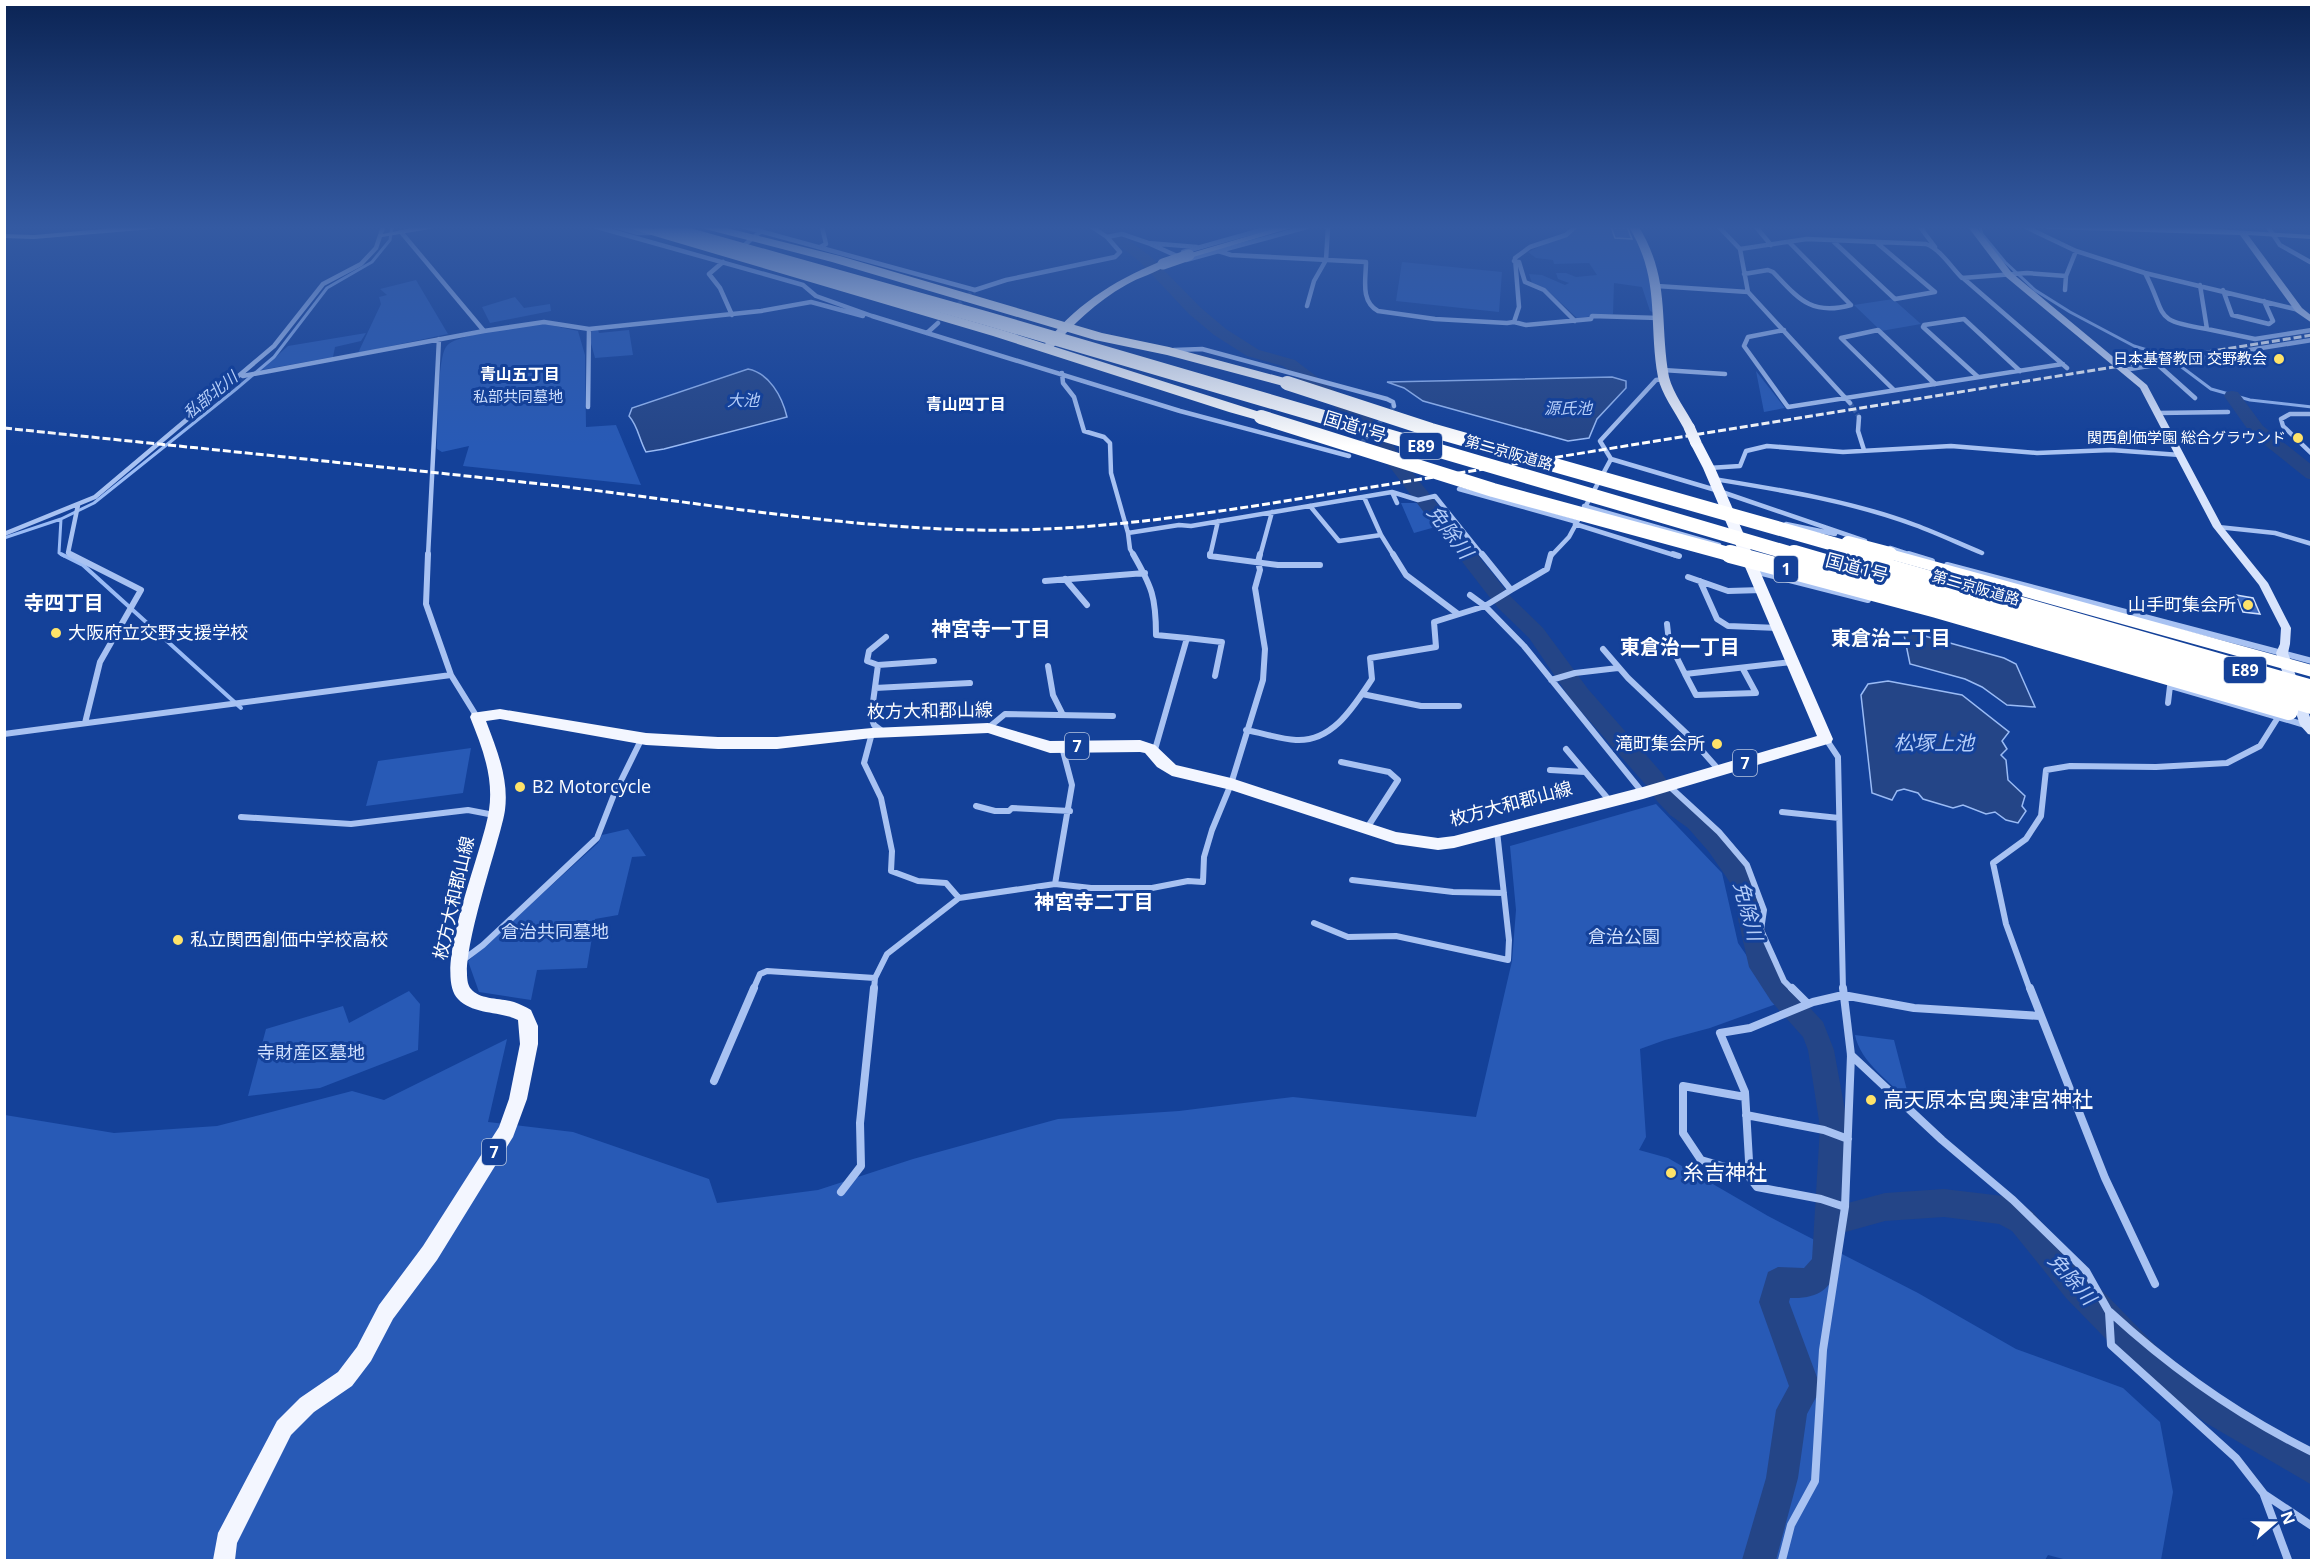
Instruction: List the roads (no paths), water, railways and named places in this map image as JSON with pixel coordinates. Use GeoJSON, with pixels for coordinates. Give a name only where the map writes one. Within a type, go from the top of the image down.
{"type":"FeatureCollection","features":[{"type":"Feature","properties":{"kind":"highway","name":"国道1号"},"geometry":{"type":"LineString","coordinates":[[875,300],[1047,348],[1137,376],[1202,400],[1372,453],[1606,521],[2192,685],[2310,714]]}},
{"type":"Feature","properties":{"kind":"highway","name":"第二京阪道路"},"geometry":{"type":"LineString","coordinates":[[918,300],[996,321],[2310,714]]}},
{"type":"Feature","properties":{"kind":"highway","name":"第二京阪道路"},"geometry":{"type":"LineString","coordinates":[[935,300],[2310,714]]}},
{"type":"Feature","properties":{"kind":"highway","name":"国道1号"},"geometry":{"type":"LineString","coordinates":[[970,300],[1100,337],[1169,351],[1287,383],[1756,518],[2284,659],[2312,671]]}},
{"type":"Feature","properties":{"kind":"highway"},"geometry":{"type":"LineString","coordinates":[[1287,383],[1431,430],[2312,681]]}},
{"type":"Feature","properties":{"kind":"highway"},"geometry":{"type":"LineString","coordinates":[[1261,417],[1386,450],[1683,536],[2060,638],[2310,714]]}},
{"type":"Feature","properties":{"kind":"main road"},"geometry":{"type":"LineString","coordinates":[[1047,348],[1065,326],[1093,300]]}},
{"type":"Feature","properties":{"kind":"main road"},"geometry":{"type":"LineString","coordinates":[[1658,300],[1664,374],[1714,479],[1826,739]]}},
{"type":"Feature","properties":{"kind":"main road","name":"枚方大和郡山線"},"geometry":{"type":"LineString","coordinates":[[224,1560],[226,1541],[284,1428],[307,1405],[345,1378],[364,1354],[386,1312],[430,1253],[507,1131],[518,1099],[529,1044],[529,1026],[525,1015],[513,1009],[482,1003],[467,997],[460,989],[461,947],[496,815],[498,788],[496,763],[477,717],[500,714],[642,738],[718,743],[777,743],[877,732],[988,728],[1002,730],[1039,745],[1140,746],[1154,754],[1172,770],[1231,783],[1414,842],[1438,844],[1454,842],[1658,789],[1826,739]]}},
{"type":"Feature","properties":{"kind":"street"},"geometry":{"type":"LineString","coordinates":[[4,534],[77,509],[95,497],[242,376],[273,346],[310,300]]}},
{"type":"Feature","properties":{"kind":"street"},"geometry":{"type":"LineString","coordinates":[[458,300],[484,331]]}},
{"type":"Feature","properties":{"kind":"street"},"geometry":{"type":"LineString","coordinates":[[727,300],[732,315]]}},
{"type":"Feature","properties":{"kind":"street"},"geometry":{"type":"LineString","coordinates":[[827,300],[872,316],[1180,411],[1349,456]]}},
{"type":"Feature","properties":{"kind":"street"},"geometry":{"type":"LineString","coordinates":[[1306,306],[1308,300]]}},
{"type":"Feature","properties":{"kind":"street"},"geometry":{"type":"LineString","coordinates":[[1367,300],[1371,309],[1413,317],[1467,322],[1514,322],[1526,326],[1592,319],[1592,316],[1659,318]]}},
{"type":"Feature","properties":{"kind":"street"},"geometry":{"type":"LineString","coordinates":[[1514,322],[1519,307],[1518,300]]}},
{"type":"Feature","properties":{"kind":"street"},"geometry":{"type":"LineString","coordinates":[[1554,300],[1575,321]]}},
{"type":"Feature","properties":{"kind":"street"},"geometry":{"type":"LineString","coordinates":[[1756,300],[1850,403]]}},
{"type":"Feature","properties":{"kind":"street"},"geometry":{"type":"LineString","coordinates":[[1803,300],[1812,309],[1821,310],[1851,304],[1847,300]]}},
{"type":"Feature","properties":{"kind":"street"},"geometry":{"type":"LineString","coordinates":[[1785,330],[1748,337],[1744,346],[1788,407],[2020,370],[2065,366],[1988,300]]}},
{"type":"Feature","properties":{"kind":"street"},"geometry":{"type":"LineString","coordinates":[[2039,300],[2144,387],[2218,527],[2263,582],[2286,628],[2284,659],[2310,714],[2277,718],[2159,682]]}},
{"type":"Feature","properties":{"kind":"street"},"geometry":{"type":"LineString","coordinates":[[2158,300],[2162,313],[2171,322],[2255,339],[2312,330]]}},
{"type":"Feature","properties":{"kind":"street"},"geometry":{"type":"LineString","coordinates":[[2202,300],[2207,329]]}},
{"type":"Feature","properties":{"kind":"street"},"geometry":{"type":"LineString","coordinates":[[2227,300],[2232,315],[2270,324],[2273,321],[2264,301]]}},
{"type":"Feature","properties":{"kind":"street"},"geometry":{"type":"LineString","coordinates":[[2260,300],[2299,310]]}},
{"type":"Feature","properties":{"kind":"street"},"geometry":{"type":"LineString","coordinates":[[2292,300],[2310,319]]}},
{"type":"Feature","properties":{"kind":"street"},"geometry":{"type":"LineString","coordinates":[[242,376],[544,322],[589,329],[732,315],[812,302],[856,315],[872,316]]}},
{"type":"Feature","properties":{"kind":"street"},"geometry":{"type":"LineString","coordinates":[[1978,377],[1923,327],[1924,325],[1964,319],[2020,370]]}},
{"type":"Feature","properties":{"kind":"street"},"geometry":{"type":"LineString","coordinates":[[927,333],[938,322]]}},
{"type":"Feature","properties":{"kind":"street"},"geometry":{"type":"LineString","coordinates":[[588,407],[589,329]]}},
{"type":"Feature","properties":{"kind":"street"},"geometry":{"type":"LineString","coordinates":[[1894,390],[1841,338],[1878,330],[1935,384]]}},
{"type":"Feature","properties":{"kind":"street"},"geometry":{"type":"LineString","coordinates":[[439,339],[426,604],[451,675],[477,717]]}},
{"type":"Feature","properties":{"kind":"street"},"geometry":{"type":"LineString","coordinates":[[2124,370],[2312,340]]}},
{"type":"Feature","properties":{"kind":"street"},"geometry":{"type":"LineString","coordinates":[[1169,351],[1202,349],[1256,362],[1386,399],[1393,402],[1394,406]]}},
{"type":"Feature","properties":{"kind":"street"},"geometry":{"type":"LineString","coordinates":[[2157,364],[2195,398]]}},
{"type":"Feature","properties":{"kind":"street"},"geometry":{"type":"LineString","coordinates":[[1062,373],[1063,383],[1074,397],[1084,431],[1104,437],[1110,443],[1111,473],[1128,533],[1130,549],[1150,583],[1156,603],[1156,635],[1222,642],[1215,676]]}},
{"type":"Feature","properties":{"kind":"street"},"geometry":{"type":"LineString","coordinates":[[1725,374],[1664,374],[1600,441],[1611,459],[1794,492],[1846,505],[1913,524],[1982,553]]}},
{"type":"Feature","properties":{"kind":"street"},"geometry":{"type":"LineString","coordinates":[[2158,413],[2228,412]]}},
{"type":"Feature","properties":{"kind":"street"},"geometry":{"type":"LineString","coordinates":[[2312,414],[2290,414],[2281,419],[2283,426],[2312,454]]}},
{"type":"Feature","properties":{"kind":"street"},"geometry":{"type":"LineString","coordinates":[[1859,417],[1858,431],[1864,450]]}},
{"type":"Feature","properties":{"kind":"street"},"geometry":{"type":"LineString","coordinates":[[1714,479],[1740,466],[1746,451],[1767,446],[1843,452],[1951,446],[2037,453],[2111,450],[2180,454]]}},
{"type":"Feature","properties":{"kind":"street"},"geometry":{"type":"LineString","coordinates":[[1246,730],[1304,740],[1332,728],[1344,718],[1372,679],[1370,658],[1436,647],[1434,622],[1485,606],[1547,570],[1551,554],[1569,537],[1611,459]]}},
{"type":"Feature","properties":{"kind":"street"},"geometry":{"type":"LineString","coordinates":[[1714,479],[1862,540]]}},
{"type":"Feature","properties":{"kind":"street"},"geometry":{"type":"LineString","coordinates":[[1459,489],[1679,556]]}},
{"type":"Feature","properties":{"kind":"street"},"geometry":{"type":"LineString","coordinates":[[1128,533],[1218,521],[1392,492],[1421,499],[1434,496],[1511,590]]}},
{"type":"Feature","properties":{"kind":"street"},"geometry":{"type":"LineString","coordinates":[[1392,492],[1397,503]]}},
{"type":"Feature","properties":{"kind":"street"},"geometry":{"type":"LineString","coordinates":[[1364,497],[1381,535],[1406,575],[1458,614]]}},
{"type":"Feature","properties":{"kind":"street"},"geometry":{"type":"LineString","coordinates":[[1310,506],[1338,541],[1381,535]]}},
{"type":"Feature","properties":{"kind":"street"},"geometry":{"type":"LineString","coordinates":[[1584,506],[1746,552]]}},
{"type":"Feature","properties":{"kind":"street"},"geometry":{"type":"LineString","coordinates":[[77,509],[68,553],[141,590],[100,662],[85,723]]}},
{"type":"Feature","properties":{"kind":"street"},"geometry":{"type":"LineString","coordinates":[[841,1192],[861,1166],[860,1123],[875,978],[887,954],[959,898],[1055,884],[1091,888],[1152,888],[1188,881],[1203,882],[1204,857],[1231,783],[1263,675],[1265,649],[1255,588],[1260,570],[1258,562],[1272,512]]}},
{"type":"Feature","properties":{"kind":"street"},"geometry":{"type":"LineString","coordinates":[[1756,518],[1862,540],[2284,659],[2312,662]]}},
{"type":"Feature","properties":{"kind":"street"},"geometry":{"type":"LineString","coordinates":[[1218,521],[1210,556],[1300,568],[1320,565]]}},
{"type":"Feature","properties":{"kind":"street"},"geometry":{"type":"LineString","coordinates":[[2218,527],[2276,533],[2312,544]]}},
{"type":"Feature","properties":{"kind":"street"},"geometry":{"type":"LineString","coordinates":[[1754,571],[1882,599],[1930,615]]}},
{"type":"Feature","properties":{"kind":"street"},"geometry":{"type":"LineString","coordinates":[[1045,580],[1144,573]]}},
{"type":"Feature","properties":{"kind":"street"},"geometry":{"type":"LineString","coordinates":[[1688,577],[1728,591],[1762,590]]}},
{"type":"Feature","properties":{"kind":"street"},"geometry":{"type":"LineString","coordinates":[[1065,579],[1088,605]]}},
{"type":"Feature","properties":{"kind":"street"},"geometry":{"type":"LineString","coordinates":[[1700,581],[1717,619],[1728,626],[1779,628]]}},
{"type":"Feature","properties":{"kind":"street"},"geometry":{"type":"LineString","coordinates":[[1470,595],[1485,606],[1524,646],[1551,680],[1658,789],[1719,832],[1747,865],[1764,910],[1761,930],[1784,981],[1808,1004]]}},
{"type":"Feature","properties":{"kind":"street"},"geometry":{"type":"LineString","coordinates":[[1667,624],[1669,642],[1696,695],[1756,693],[1743,669]]}},
{"type":"Feature","properties":{"kind":"street"},"geometry":{"type":"LineString","coordinates":[[886,637],[866,657],[867,662],[878,665],[934,661]]}},
{"type":"Feature","properties":{"kind":"street"},"geometry":{"type":"LineString","coordinates":[[1154,754],[1187,639]]}},
{"type":"Feature","properties":{"kind":"street"},"geometry":{"type":"LineString","coordinates":[[1603,649],[1617,668],[1675,723],[1720,771]]}},
{"type":"Feature","properties":{"kind":"street"},"geometry":{"type":"LineString","coordinates":[[1685,674],[1793,662]]}},
{"type":"Feature","properties":{"kind":"street"},"geometry":{"type":"LineString","coordinates":[[878,665],[871,717],[877,732],[864,763],[867,773],[882,798],[892,851],[891,871],[918,881],[946,883],[959,898]]}},
{"type":"Feature","properties":{"kind":"street"},"geometry":{"type":"LineString","coordinates":[[1048,666],[1053,695],[1063,715]]}},
{"type":"Feature","properties":{"kind":"street"},"geometry":{"type":"LineString","coordinates":[[1551,680],[1571,674],[1617,668]]}},
{"type":"Feature","properties":{"kind":"street"},"geometry":{"type":"LineString","coordinates":[[4,734],[451,675]]}},
{"type":"Feature","properties":{"kind":"street"},"geometry":{"type":"LineString","coordinates":[[874,688],[970,683]]}},
{"type":"Feature","properties":{"kind":"street"},"geometry":{"type":"LineString","coordinates":[[2168,703],[2170,686]]}},
{"type":"Feature","properties":{"kind":"street"},"geometry":{"type":"LineString","coordinates":[[1362,694],[1421,706],[1459,706]]}},
{"type":"Feature","properties":{"kind":"street"},"geometry":{"type":"LineString","coordinates":[[988,728],[1005,714],[1113,716]]}},
{"type":"Feature","properties":{"kind":"street"},"geometry":{"type":"LineString","coordinates":[[2156,1284],[2105,1178],[2040,1016],[2006,924],[1992,863],[2026,839],[2041,816],[2046,770],[2070,766],[2156,767],[2227,763],[2260,746],[2277,718]]}},
{"type":"Feature","properties":{"kind":"street"},"geometry":{"type":"LineString","coordinates":[[459,963],[483,945],[597,838],[613,797],[642,738]]}},
{"type":"Feature","properties":{"kind":"street"},"geometry":{"type":"LineString","coordinates":[[1782,1560],[1791,1525],[1815,1481],[1823,1350],[1843,1209],[1851,1055],[1843,995],[1838,757],[1826,739]]}},
{"type":"Feature","properties":{"kind":"street"},"geometry":{"type":"LineString","coordinates":[[1055,884],[1070,811],[1072,785],[1062,747]]}},
{"type":"Feature","properties":{"kind":"street"},"geometry":{"type":"LineString","coordinates":[[1566,750],[1609,800]]}},
{"type":"Feature","properties":{"kind":"street"},"geometry":{"type":"LineString","coordinates":[[1341,762],[1389,772],[1398,780],[1367,828]]}},
{"type":"Feature","properties":{"kind":"street"},"geometry":{"type":"LineString","coordinates":[[1550,770],[1585,772]]}},
{"type":"Feature","properties":{"kind":"street"},"geometry":{"type":"LineString","coordinates":[[976,806],[995,811],[1009,811],[1012,808],[1070,811]]}},
{"type":"Feature","properties":{"kind":"street"},"geometry":{"type":"LineString","coordinates":[[241,817],[351,824],[468,810],[496,815]]}},
{"type":"Feature","properties":{"kind":"street"},"geometry":{"type":"LineString","coordinates":[[1782,812],[1839,818]]}},
{"type":"Feature","properties":{"kind":"street"},"geometry":{"type":"LineString","coordinates":[[1314,923],[1348,937],[1396,936],[1508,960],[1509,940],[1497,831]]}},
{"type":"Feature","properties":{"kind":"street"},"geometry":{"type":"LineString","coordinates":[[1352,880],[1454,892],[1503,893]]}},
{"type":"Feature","properties":{"kind":"street"},"geometry":{"type":"LineString","coordinates":[[714,1081],[760,974],[767,971],[875,978]]}},
{"type":"Feature","properties":{"kind":"street"},"geometry":{"type":"LineString","coordinates":[[1843,1209],[1821,1199],[1757,1188],[1750,1174],[1745,1097],[1720,1033],[1750,1028],[1808,1004],[1843,995],[1914,1008],[2040,1016]]}},
{"type":"Feature","properties":{"kind":"street"},"geometry":{"type":"LineString","coordinates":[[1851,1055],[1942,1140],[2013,1200],[2086,1271],[2109,1312],[2141,1341],[2215,1398],[2312,1452]]}},
{"type":"Feature","properties":{"kind":"street"},"geometry":{"type":"LineString","coordinates":[[1745,1097],[1683,1086],[1683,1132],[1701,1160],[1750,1174]]}},
{"type":"Feature","properties":{"kind":"street"},"geometry":{"type":"LineString","coordinates":[[1746,1115],[1824,1130],[1846,1138]]}},
{"type":"Feature","properties":{"kind":"street"},"geometry":{"type":"LineString","coordinates":[[2109,1312],[2111,1345],[2236,1458],[2264,1494],[2288,1560]]}},
{"type":"Feature","properties":{"kind":"street"},"geometry":{"type":"LineString","coordinates":[[2264,1494],[2312,1526]]}},
{"type":"Feature","properties":{"kind":"water","name":"大池"},"geometry":{"type":"Polygon","coordinates":[[[748,369],[762,375],[774,387],[787,417],[646,452],[629,416],[632,408],[748,369]]]}},
{"type":"Feature","properties":{"kind":"water","name":"源氏池"},"geometry":{"type":"Polygon","coordinates":[[[1612,377],[1626,381],[1626,388],[1597,419],[1589,438],[1568,441],[1423,401],[1404,388],[1387,382],[1612,377]]]}},
{"type":"Feature","properties":{"kind":"water"},"geometry":{"type":"Polygon","coordinates":[[[1903,630],[2004,658],[2016,664],[2035,707],[2007,705],[1982,687],[1965,679],[1910,664],[1903,630]]]}},
{"type":"Feature","properties":{"kind":"water","name":"松塚上池"},"geometry":{"type":"Polygon","coordinates":[[[1888,681],[1962,695],[2009,732],[2002,741],[2007,749],[2001,755],[2006,760],[2008,780],[2025,796],[2022,806],[2026,811],[2018,823],[2006,820],[1995,812],[1986,814],[1963,805],[1953,808],[1923,799],[1918,793],[1904,789],[1897,791],[1892,800],[1872,793],[1861,695],[1868,684],[1888,681]]]}},
{"type":"Feature","properties":{"kind":"waterway","name":"私部北川"},"geometry":{"type":"LineString","coordinates":[[61,519],[94,503],[274,357],[318,300]]}},
{"type":"Feature","properties":{"kind":"waterway","name":"免除川"},"geometry":{"type":"LineString","coordinates":[[1184,300],[1220,332],[1253,353],[1289,363],[1301,371],[1375,430],[1395,462],[1505,603],[1536,633],[1580,695],[1653,778],[1665,795],[1678,809],[1696,822],[1717,845],[1738,874],[1746,890],[1750,919],[1762,967],[1780,993],[1814,1030],[1821,1050],[1834,1127],[1828,1223]]}},
{"type":"Feature","properties":{"kind":"waterway"},"geometry":{"type":"LineString","coordinates":[[2051,300],[2134,346],[2167,356],[2211,389],[2250,400],[2312,407]]}},
{"type":"Feature","properties":{"kind":"waterway"},"geometry":{"type":"LineString","coordinates":[[2232,396],[2257,430],[2312,474]]}},
{"type":"Feature","properties":{"kind":"waterway","name":"私部北川"},"geometry":{"type":"LineString","coordinates":[[4,538],[61,519]]}},
{"type":"Feature","properties":{"kind":"waterway"},"geometry":{"type":"LineString","coordinates":[[61,519],[59,553],[64,556]]}},
{"type":"Feature","properties":{"kind":"waterway"},"geometry":{"type":"LineString","coordinates":[[61,554],[83,565],[241,708]]}},
{"type":"Feature","properties":{"kind":"waterway","name":"免除川"},"geometry":{"type":"LineString","coordinates":[[1828,1223],[1885,1207],[1944,1203],[2003,1210],[2022,1221],[2077,1287],[2150,1362],[2217,1412],[2312,1469]]}},
{"type":"Feature","properties":{"kind":"waterway"},"geometry":{"type":"LineString","coordinates":[[1759,1560],[1782,1478],[1792,1410],[1805,1388],[1774,1302],[1778,1282],[1806,1282],[1816,1277],[1826,1263],[1828,1223]]}},
{"type":"Feature","properties":{"kind":"tunnel"},"geometry":{"type":"LineString","coordinates":[[953,309],[963,300]]}},
{"type":"Feature","properties":{"kind":"tunnel"},"geometry":{"type":"LineString","coordinates":[[1850,403],[1859,417]]}},
{"type":"Feature","properties":{"kind":"tunnel"},"geometry":{"type":"LineString","coordinates":[[1357,448],[1394,406]]}},
{"type":"Feature","properties":{"kind":"railway"},"geometry":{"type":"LineString","coordinates":[[4,428],[550,485],[815,519],[921,528],[1048,529],[1158,519],[1267,504],[2312,335]]}},
{"type":"Feature","properties":{"kind":"place","name":"日本基督教団 交野教会"},"geometry":{"type":"Point","coordinates":[2279,359]}},
{"type":"Feature","properties":{"kind":"place","name":"関西創価学園 総合グラウンド"},"geometry":{"type":"Point","coordinates":[2298,438]}},
{"type":"Feature","properties":{"kind":"place","name":"山手町集会所"},"geometry":{"type":"Point","coordinates":[2248,605]}},
{"type":"Feature","properties":{"kind":"place","name":"大阪府立交野支援学校"},"geometry":{"type":"Point","coordinates":[56,633]}},
{"type":"Feature","properties":{"kind":"place","name":"滝町集会所"},"geometry":{"type":"Point","coordinates":[1717,744]}},
{"type":"Feature","properties":{"kind":"place","name":"B2 Motorcycle"},"geometry":{"type":"Point","coordinates":[520,787]}},
{"type":"Feature","properties":{"kind":"place","name":"私立関西創価中学校高校"},"geometry":{"type":"Point","coordinates":[178,940]}},
{"type":"Feature","properties":{"kind":"place","name":"高天原本宮奥津宮神社"},"geometry":{"type":"Point","coordinates":[1871,1100]}},
{"type":"Feature","properties":{"kind":"place","name":"糸吉神社"},"geometry":{"type":"Point","coordinates":[1671,1173]}},
{"type":"Feature","properties":{"kind":"district","name":"青山五丁目"},"geometry":{"type":"Point","coordinates":[520,374]}},
{"type":"Feature","properties":{"kind":"district","name":"青山四丁目"},"geometry":{"type":"Point","coordinates":[966,404]}},
{"type":"Feature","properties":{"kind":"district","name":"寺四丁目"},"geometry":{"type":"Point","coordinates":[64,603]}},
{"type":"Feature","properties":{"kind":"district","name":"神宮寺一丁目"},"geometry":{"type":"Point","coordinates":[991,629]}},
{"type":"Feature","properties":{"kind":"district","name":"東倉治二丁目"},"geometry":{"type":"Point","coordinates":[1891,638]}},
{"type":"Feature","properties":{"kind":"district","name":"東倉治一丁目"},"geometry":{"type":"Point","coordinates":[1680,647]}},
{"type":"Feature","properties":{"kind":"district","name":"神宮寺二丁目"},"geometry":{"type":"Point","coordinates":[1094,902]}},
{"type":"Feature","properties":{"kind":"park label","name":"私部共同墓地"},"geometry":{"type":"Point","coordinates":[518,397]}},
{"type":"Feature","properties":{"kind":"park label","name":"倉治共同墓地"},"geometry":{"type":"Point","coordinates":[555,932]}},
{"type":"Feature","properties":{"kind":"park label","name":"倉治公園"},"geometry":{"type":"Point","coordinates":[1624,937]}},
{"type":"Feature","properties":{"kind":"park label","name":"寺財産区墓地"},"geometry":{"type":"Point","coordinates":[311,1053]}}]}
